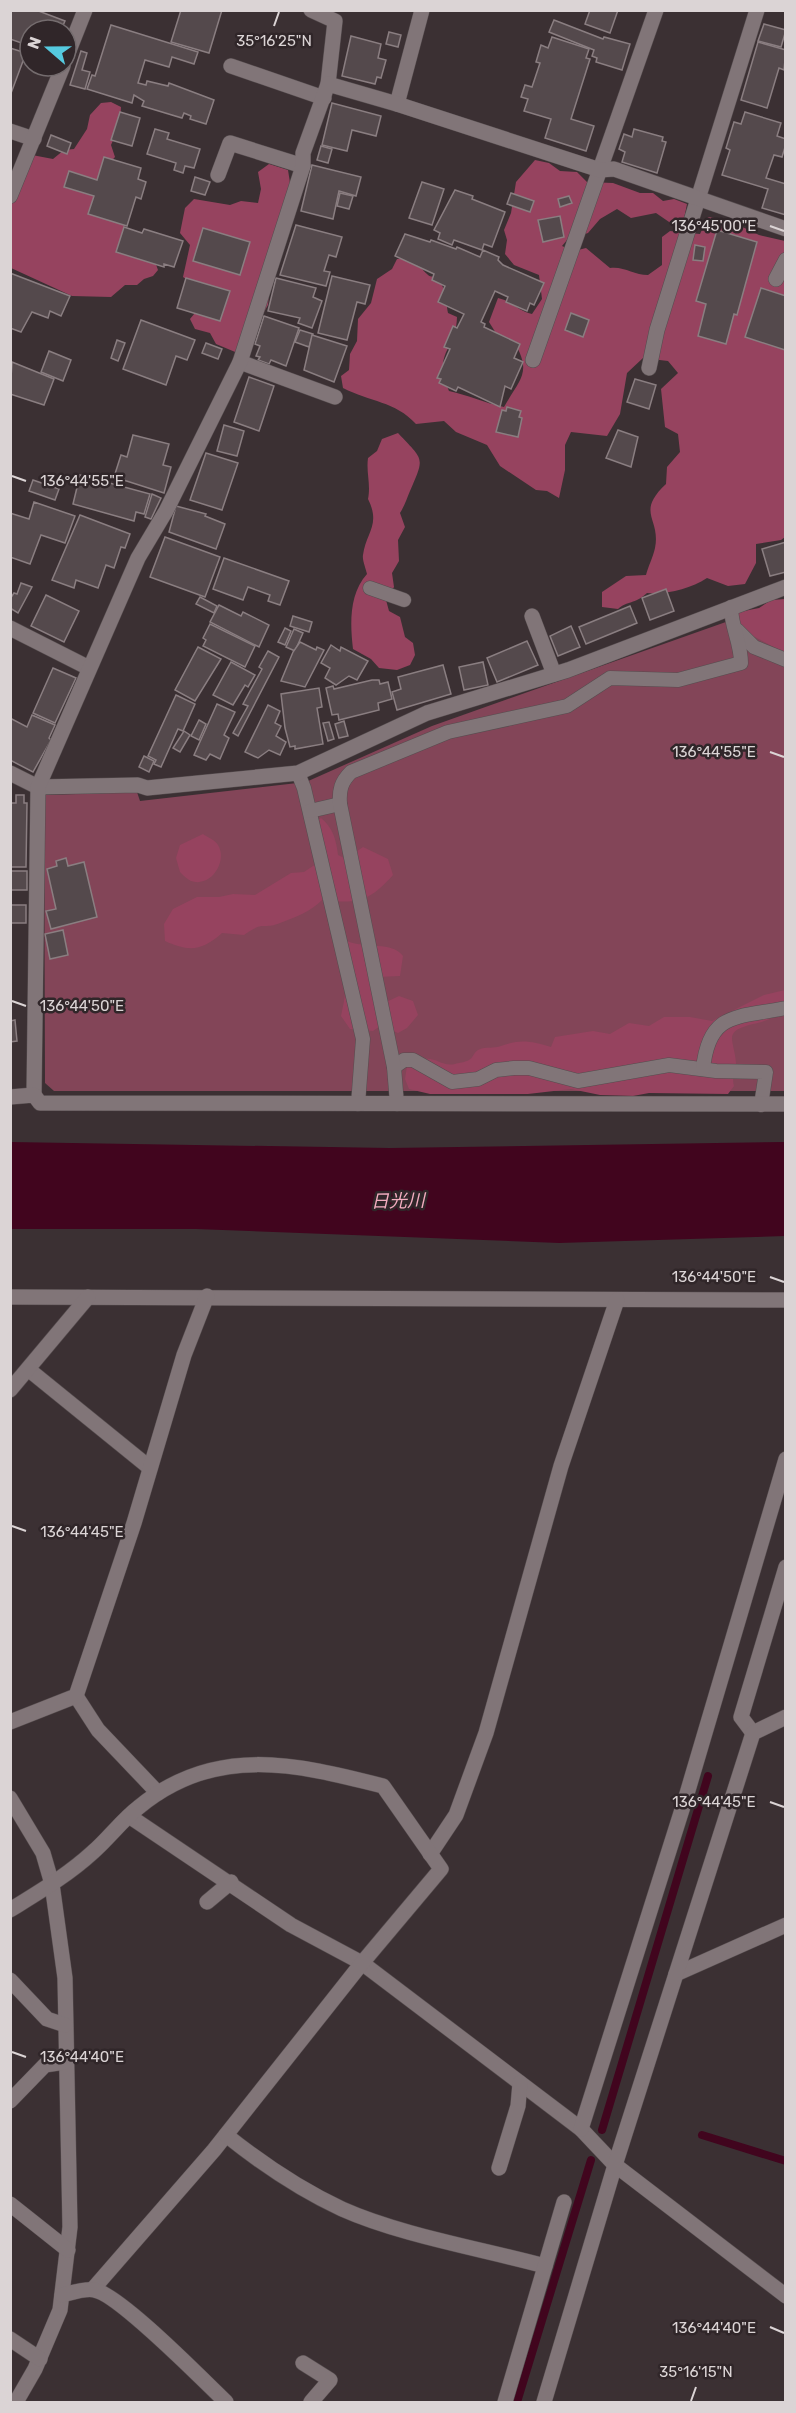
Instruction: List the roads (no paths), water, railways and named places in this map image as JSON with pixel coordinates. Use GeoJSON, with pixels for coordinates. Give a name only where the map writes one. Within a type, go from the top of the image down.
{"type":"FeatureCollection","features":[{"type":"Feature","properties":{"kind":"street"},"geometry":{"type":"LineString","coordinates":[[78,28],[85,10]]}},
{"type":"Feature","properties":{"kind":"street"},"geometry":{"type":"LineString","coordinates":[[311,10],[335,21],[326,91],[303,153],[303,166],[240,362],[166,511],[138,558],[38,787],[34,1095],[40,1103],[786,1104]]}},
{"type":"Feature","properties":{"kind":"street"},"geometry":{"type":"LineString","coordinates":[[398,104],[422,10]]}},
{"type":"Feature","properties":{"kind":"street"},"geometry":{"type":"LineString","coordinates":[[533,360],[656,10]]}},
{"type":"Feature","properties":{"kind":"street"},"geometry":{"type":"LineString","coordinates":[[649,368],[657,330],[757,10]]}},
{"type":"Feature","properties":{"kind":"street"},"geometry":{"type":"LineString","coordinates":[[231,66],[326,91],[398,104],[600,170],[614,169],[786,229]]}},
{"type":"Feature","properties":{"kind":"street"},"geometry":{"type":"LineString","coordinates":[[10,196],[58,78]]}},
{"type":"Feature","properties":{"kind":"street"},"geometry":{"type":"LineString","coordinates":[[10,131],[34,139]]}},
{"type":"Feature","properties":{"kind":"street"},"geometry":{"type":"LineString","coordinates":[[218,175],[230,143],[303,166]]}},
{"type":"Feature","properties":{"kind":"street"},"geometry":{"type":"LineString","coordinates":[[776,279],[786,260]]}},
{"type":"Feature","properties":{"kind":"street"},"geometry":{"type":"LineString","coordinates":[[240,362],[334,397]]}},
{"type":"Feature","properties":{"kind":"street"},"geometry":{"type":"LineString","coordinates":[[10,773],[38,787],[138,785],[147,788],[298,773],[427,713],[554,674],[786,587]]}},
{"type":"Feature","properties":{"kind":"street"},"geometry":{"type":"LineString","coordinates":[[531,616],[554,674]]}},
{"type":"Feature","properties":{"kind":"street"},"geometry":{"type":"LineString","coordinates":[[10,628],[89,668]]}},
{"type":"Feature","properties":{"kind":"street"},"geometry":{"type":"LineString","coordinates":[[10,1097],[34,1095]]}},
{"type":"Feature","properties":{"kind":"street"},"geometry":{"type":"LineString","coordinates":[[76,1696],[184,1355],[207,1296]]}},
{"type":"Feature","properties":{"kind":"street"},"geometry":{"type":"LineString","coordinates":[[10,1297],[786,1300]]}},
{"type":"Feature","properties":{"kind":"street"},"geometry":{"type":"LineString","coordinates":[[10,1390],[88,1297]]}},
{"type":"Feature","properties":{"kind":"street"},"geometry":{"type":"LineString","coordinates":[[430,1854],[456,1815],[486,1732],[561,1466],[617,1300]]}},
{"type":"Feature","properties":{"kind":"street"},"geometry":{"type":"LineString","coordinates":[[28,1369],[150,1468]]}},
{"type":"Feature","properties":{"kind":"street"},"geometry":{"type":"LineString","coordinates":[[581,2129],[686,1797],[786,1459]]}},
{"type":"Feature","properties":{"kind":"street"},"geometry":{"type":"LineString","coordinates":[[753,1733],[741,1717],[786,1567]]}},
{"type":"Feature","properties":{"kind":"street"},"geometry":{"type":"LineString","coordinates":[[10,1722],[76,1696]]}},
{"type":"Feature","properties":{"kind":"street"},"geometry":{"type":"LineString","coordinates":[[76,1696],[98,1730],[158,1793]]}},
{"type":"Feature","properties":{"kind":"street"},"geometry":{"type":"LineString","coordinates":[[544,2403],[615,2165],[753,1733],[786,1717]]}},
{"type":"Feature","properties":{"kind":"street"},"geometry":{"type":"LineString","coordinates":[[10,1910],[52,1884],[94,1852],[129,1816],[158,1793],[175,1782],[217,1767],[261,1763],[312,1768],[383,1786],[441,1869],[362,1963],[226,2135],[93,2289]]}},
{"type":"Feature","properties":{"kind":"street"},"geometry":{"type":"LineString","coordinates":[[10,1798],[43,1853],[52,1884],[65,1978],[70,2227],[60,2310],[40,2359],[16,2403]]}},
{"type":"Feature","properties":{"kind":"street"},"geometry":{"type":"LineString","coordinates":[[129,1816],[231,1882],[291,1925],[362,1963],[581,2129],[615,2165],[786,2296]]}},
{"type":"Feature","properties":{"kind":"street"},"geometry":{"type":"LineString","coordinates":[[207,1902],[231,1882]]}},
{"type":"Feature","properties":{"kind":"street"},"geometry":{"type":"LineString","coordinates":[[675,1974],[786,1925]]}},
{"type":"Feature","properties":{"kind":"street"},"geometry":{"type":"LineString","coordinates":[[10,1980],[47,2019],[65,2025]]}},
{"type":"Feature","properties":{"kind":"street"},"geometry":{"type":"LineString","coordinates":[[10,2101],[45,2065],[65,2062]]}},
{"type":"Feature","properties":{"kind":"street"},"geometry":{"type":"LineString","coordinates":[[499,2168],[518,2106],[520,2083]]}},
{"type":"Feature","properties":{"kind":"street"},"geometry":{"type":"LineString","coordinates":[[226,2135],[255,2158],[342,2209],[392,2226],[545,2266]]}},
{"type":"Feature","properties":{"kind":"street"},"geometry":{"type":"LineString","coordinates":[[505,2403],[564,2202]]}},
{"type":"Feature","properties":{"kind":"street"},"geometry":{"type":"LineString","coordinates":[[10,2204],[68,2250]]}},
{"type":"Feature","properties":{"kind":"street"},"geometry":{"type":"LineString","coordinates":[[62,2295],[93,2289],[110,2296],[153,2333],[223,2402]]}},
{"type":"Feature","properties":{"kind":"street"},"geometry":{"type":"LineString","coordinates":[[10,2340],[40,2359]]}},
{"type":"Feature","properties":{"kind":"street"},"geometry":{"type":"LineString","coordinates":[[303,2363],[330,2380],[311,2403]]}},
{"type":"Feature","properties":{"kind":"lane"},"geometry":{"type":"LineString","coordinates":[[370,588],[404,600]]}},
{"type":"Feature","properties":{"kind":"lane"},"geometry":{"type":"LineString","coordinates":[[397,1104],[394,1067],[340,804],[341,786],[351,772],[448,732],[567,706],[610,678],[678,680],[741,663],[741,643],[731,624],[731,607]]}},
{"type":"Feature","properties":{"kind":"lane"},"geometry":{"type":"LineString","coordinates":[[731,624],[754,647],[786,660]]}},
{"type":"Feature","properties":{"kind":"lane"},"geometry":{"type":"LineString","coordinates":[[298,773],[310,811],[363,1039],[358,1104]]}},
{"type":"Feature","properties":{"kind":"lane"},"geometry":{"type":"LineString","coordinates":[[310,811],[340,804]]}},
{"type":"Feature","properties":{"kind":"lane"},"geometry":{"type":"LineString","coordinates":[[337,928],[364,924]]}},
{"type":"Feature","properties":{"kind":"lane"},"geometry":{"type":"LineString","coordinates":[[703,1069],[709,1037],[717,1026],[726,1020],[786,1008]]}},
{"type":"Feature","properties":{"kind":"lane"},"geometry":{"type":"LineString","coordinates":[[394,1067],[404,1060],[413,1060],[452,1082],[478,1079],[496,1070],[514,1068],[530,1068],[578,1081],[669,1065],[766,1072],[761,1105]]}},
{"type":"Feature","properties":{"kind":"water","name":"日光川"},"geometry":{"type":"Polygon","coordinates":[[[10,1142],[390,1148],[785,1142],[785,1236],[559,1243],[196,1229],[11,1229],[10,1142]]]}},
{"type":"Feature","properties":{"kind":"waterway"},"geometry":{"type":"LineString","coordinates":[[602,2130],[708,1776]]}},
{"type":"Feature","properties":{"kind":"waterway"},"geometry":{"type":"LineString","coordinates":[[702,2135],[786,2161]]}},
{"type":"Feature","properties":{"kind":"waterway"},"geometry":{"type":"LineString","coordinates":[[517,2402],[591,2160]]}}]}
